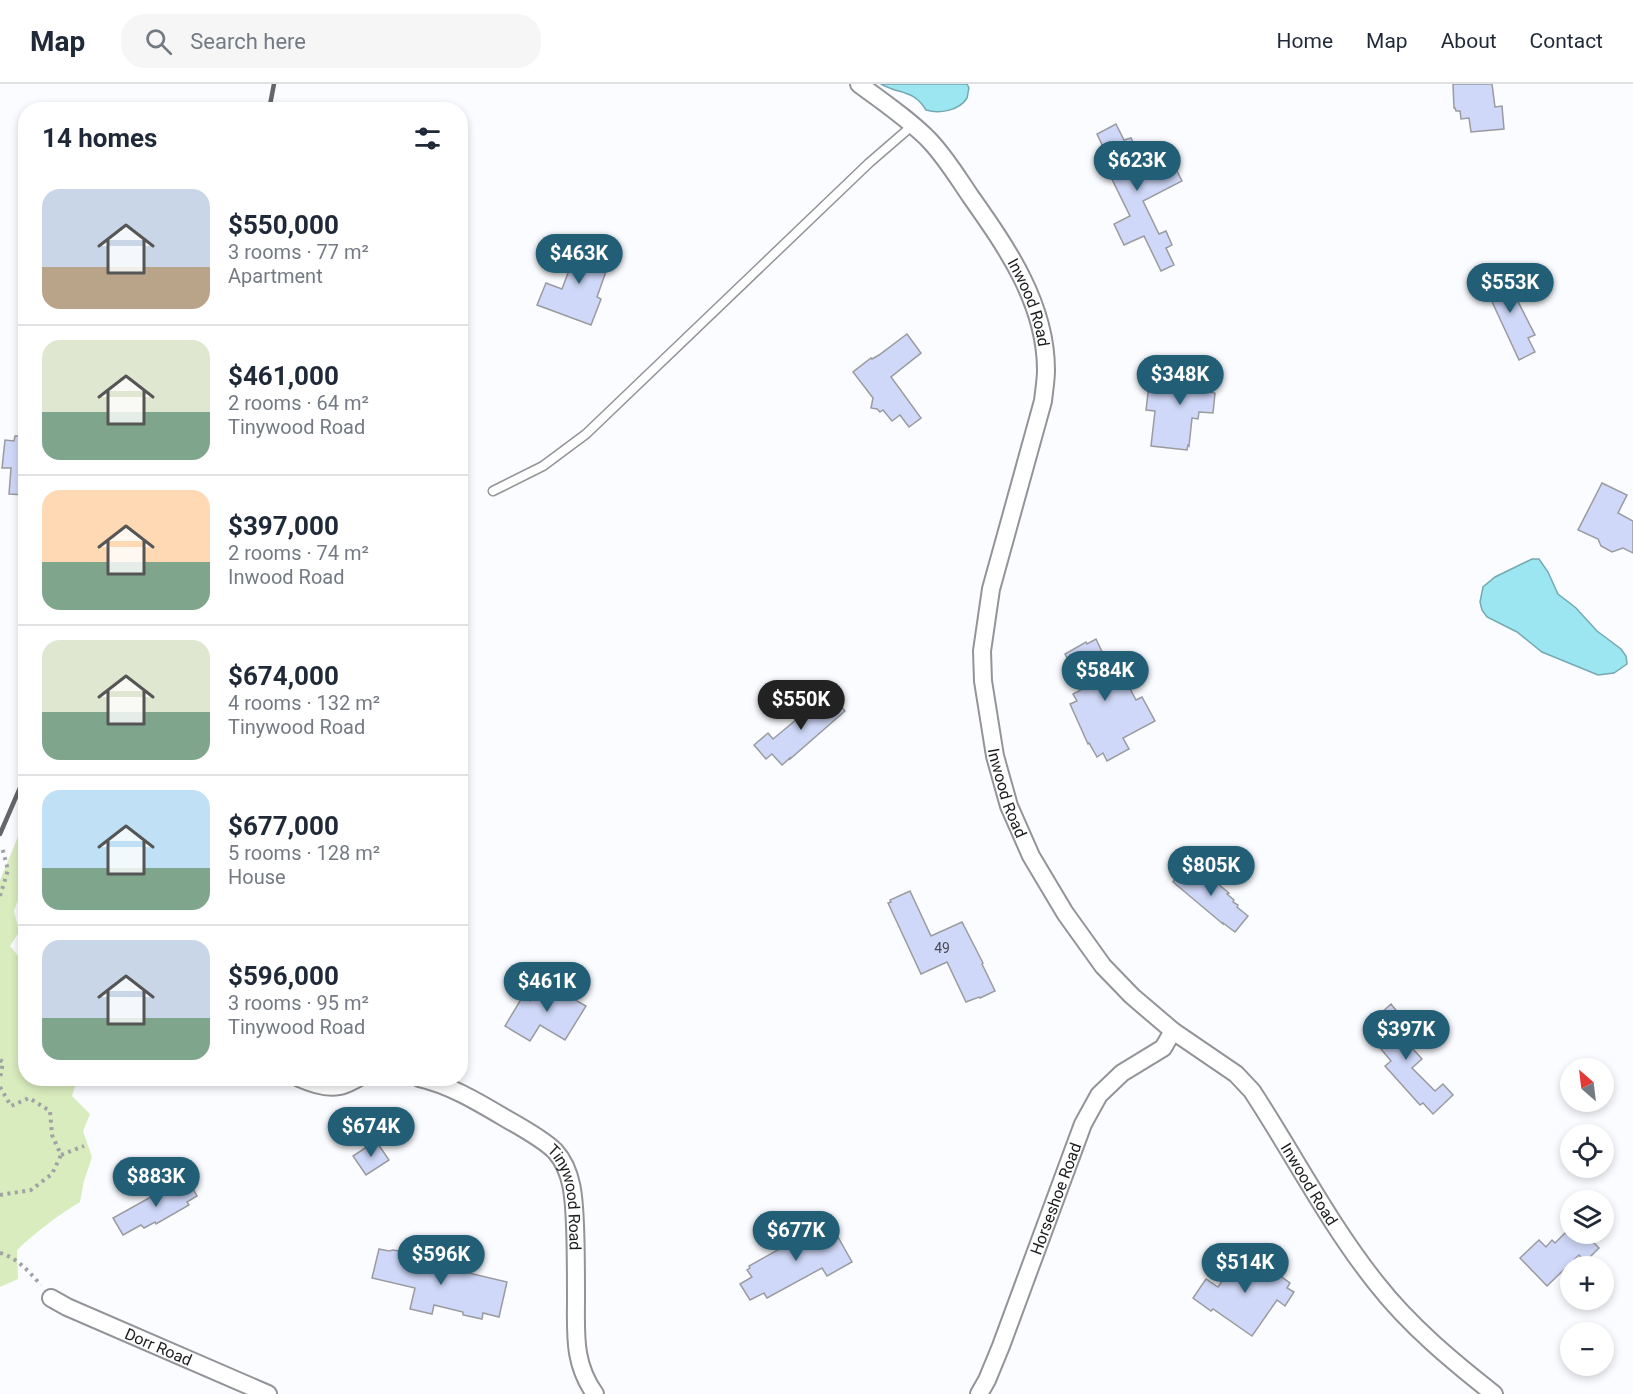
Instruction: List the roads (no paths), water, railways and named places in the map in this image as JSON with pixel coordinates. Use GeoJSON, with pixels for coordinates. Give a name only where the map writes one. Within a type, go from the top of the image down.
{"type":"FeatureCollection","features":[{"type":"Feature","properties":{"kind":"street","name":"Inwood Road"},"geometry":{"type":"LineString","coordinates":[[860,84],[913,125],[946,160],[1011,255],[1035,306],[1043,341],[1046,370],[1043,401],[992,589],[982,651],[983,681],[995,756],[1010,806],[1031,856],[1065,913],[1103,966],[1132,996],[1173,1031],[1236,1074],[1252,1091],[1331,1220],[1377,1284],[1421,1332],[1494,1394]]}},
{"type":"Feature","properties":{"kind":"street","name":"Horseshoe Road"},"geometry":{"type":"LineString","coordinates":[[979,1394],[1001,1346],[1083,1124],[1099,1095],[1122,1073],[1162,1048],[1173,1031]]}},
{"type":"Feature","properties":{"kind":"street","name":"Tinywood Road"},"geometry":{"type":"LineString","coordinates":[[443,1086],[473,1099],[520,1127],[554,1151],[566,1167],[571,1183],[574,1208],[575,1341],[582,1372],[595,1394]]}},
{"type":"Feature","properties":{"kind":"street","name":"Dorr Road"},"geometry":{"type":"LineString","coordinates":[[51,1298],[268,1394]]}},
{"type":"Feature","properties":{"kind":"lane"},"geometry":{"type":"LineString","coordinates":[[493,491],[543,466],[586,434],[869,163],[913,125]]}},
{"type":"Feature","properties":{"kind":"water"},"geometry":{"type":"Polygon","coordinates":[[[881,84],[967,84],[969,88],[967,98],[959,106],[937,112],[926,110],[911,95],[881,84]]]}},
{"type":"Feature","properties":{"kind":"water"},"geometry":{"type":"Polygon","coordinates":[[[1532,559],[1539,559],[1558,594],[1576,608],[1597,631],[1621,649],[1626,656],[1627,664],[1614,673],[1598,675],[1542,652],[1517,632],[1487,617],[1480,602],[1483,587],[1495,577],[1532,559]]]}},
{"type":"Feature","properties":{"kind":"railway"},"geometry":{"type":"LineString","coordinates":[[271,102],[274,84]]}},
{"type":"Feature","properties":{"kind":"railway"},"geometry":{"type":"LineString","coordinates":[[0,834],[18,792]]}}]}
